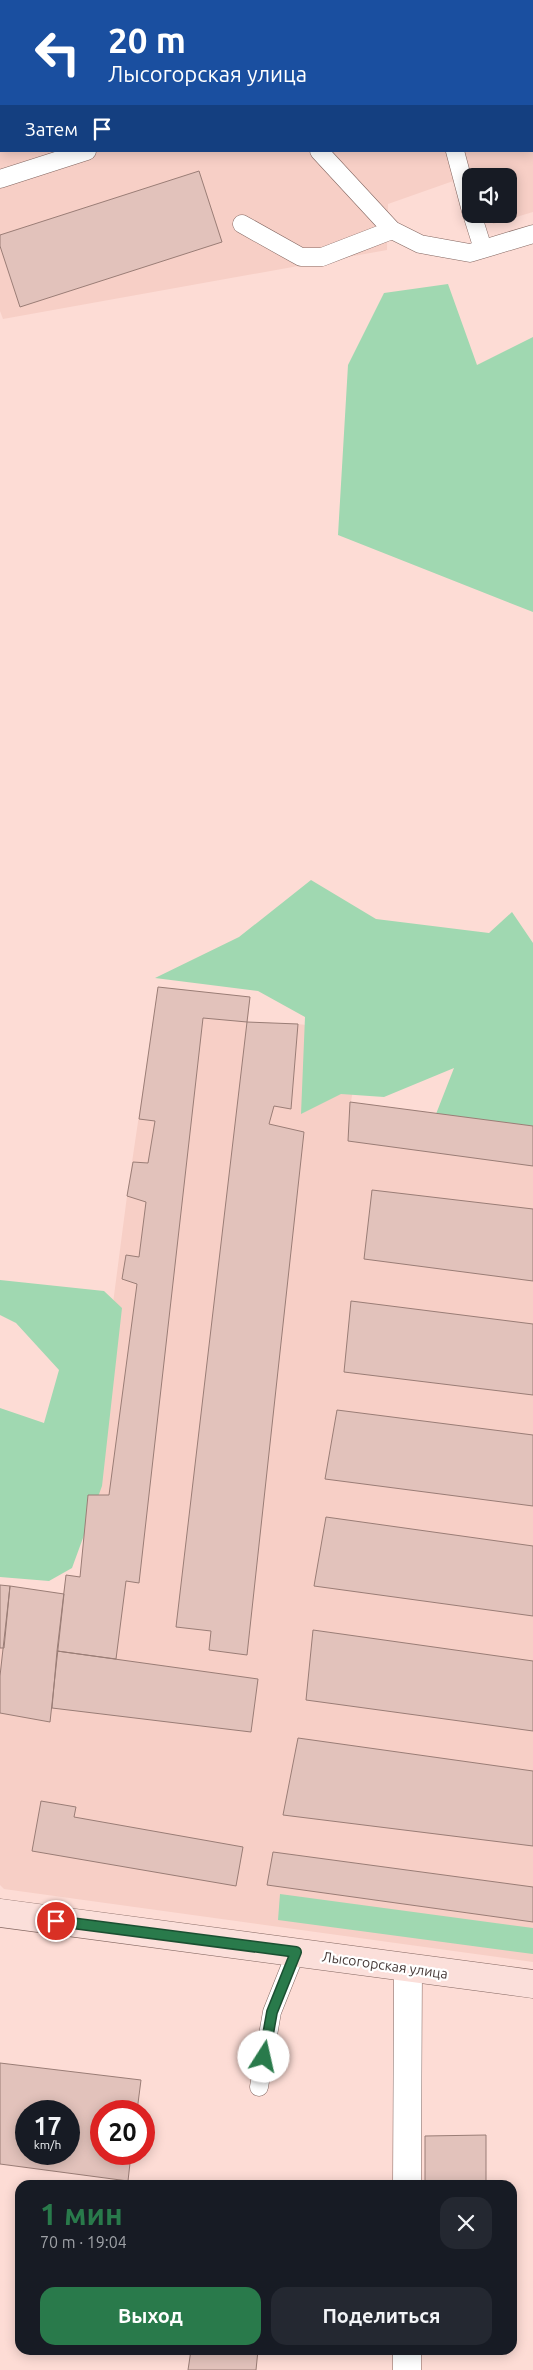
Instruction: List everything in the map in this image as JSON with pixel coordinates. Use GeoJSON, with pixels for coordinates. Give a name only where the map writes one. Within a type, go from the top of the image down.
{"type":"FeatureCollection","features":[{"type":"Feature","properties":{"kind":"street","name":"Лысогорская улица"},"geometry":{"type":"LineString","coordinates":[[0,1914],[533,1984]]}},
{"type":"Feature","properties":{"kind":"street"},"geometry":{"type":"LineString","coordinates":[[408,1968],[408,2180]]}},
{"type":"Feature","properties":{"kind":"street"},"geometry":{"type":"LineString","coordinates":[[407,2355],[407,2370]]}},
{"type":"Feature","properties":{"kind":"lane"},"geometry":{"type":"LineString","coordinates":[[0,179],[84,152]]}},
{"type":"Feature","properties":{"kind":"lane"},"geometry":{"type":"LineString","coordinates":[[320,152],[392,230],[420,244],[470,253],[533,234]]}},
{"type":"Feature","properties":{"kind":"lane"},"geometry":{"type":"LineString","coordinates":[[455,152],[462,176]]}},
{"type":"Feature","properties":{"kind":"lane"},"geometry":{"type":"LineString","coordinates":[[475,223],[483,249]]}},
{"type":"Feature","properties":{"kind":"lane"},"geometry":{"type":"LineString","coordinates":[[242,224],[301,256],[308,257],[322,257],[392,230]]}},
{"type":"Feature","properties":{"kind":"lane"},"geometry":{"type":"LineString","coordinates":[[259,2087],[272,2012],[296,1952]]}},
{"type":"Feature","properties":{"kind":"shaded area"},"geometry":{"type":"Polygon","coordinates":[[[0,152],[533,152],[533,212],[517,217],[517,168],[462,168],[462,178],[388,204],[387,250],[3,319],[0,311],[0,152]]]}},
{"type":"Feature","properties":{"kind":"shaded area"},"geometry":{"type":"Polygon","coordinates":[[[158,987],[250,997],[248,1022],[298,1024],[362,1032],[351,1102],[533,1126],[533,1962],[4,1889],[0,1885],[0,1585],[63,1594],[66,1575],[80,1576],[88,1495],[127,1196],[158,987]]]}},
{"type":"Feature","properties":{"kind":"green space"},"geometry":{"type":"Polygon","coordinates":[[[448,284],[477,365],[533,337],[533,612],[338,535],[348,365],[384,293],[448,284]]]}},
{"type":"Feature","properties":{"kind":"green space"},"geometry":{"type":"Polygon","coordinates":[[[311,880],[376,919],[489,933],[512,912],[533,943],[533,1126],[436,1114],[454,1068],[384,1097],[341,1094],[301,1114],[305,1017],[258,991],[155,978],[239,937],[311,880]]]}},
{"type":"Feature","properties":{"kind":"green space"},"geometry":{"type":"Polygon","coordinates":[[[0,1280],[104,1291],[122,1308],[102,1486],[72,1568],[49,1581],[0,1577],[0,1408],[44,1423],[59,1370],[16,1323],[0,1315],[0,1280]]]}},
{"type":"Feature","properties":{"kind":"green space"},"geometry":{"type":"Polygon","coordinates":[[[280,1894],[533,1928],[533,1954],[278,1920],[280,1894]]]}},
{"type":"Feature","properties":{"kind":"building"},"geometry":{"type":"Polygon","coordinates":[[[199,171],[222,242],[20,307],[0,246],[0,235],[199,171]]]}},
{"type":"Feature","properties":{"kind":"building"},"geometry":{"type":"Polygon","coordinates":[[[158,987],[250,997],[247,1022],[203,1018],[139,1583],[126,1581],[116,1659],[57,1651],[66,1575],[80,1577],[88,1495],[109,1495],[137,1284],[122,1279],[126,1255],[139,1257],[146,1202],[127,1196],[133,1162],[148,1163],[155,1121],[139,1119],[158,987]]]}},
{"type":"Feature","properties":{"kind":"building"},"geometry":{"type":"Polygon","coordinates":[[[247,1022],[298,1024],[291,1109],[274,1106],[269,1124],[304,1132],[247,1655],[209,1650],[211,1631],[176,1627],[247,1022]]]}},
{"type":"Feature","properties":{"kind":"building"},"geometry":{"type":"Polygon","coordinates":[[[350,1102],[533,1126],[533,1166],[348,1141],[350,1102]]]}},
{"type":"Feature","properties":{"kind":"building"},"geometry":{"type":"Polygon","coordinates":[[[372,1190],[533,1209],[533,1281],[364,1259],[372,1190]]]}},
{"type":"Feature","properties":{"kind":"building"},"geometry":{"type":"Polygon","coordinates":[[[351,1301],[533,1324],[533,1395],[344,1372],[351,1301]]]}},
{"type":"Feature","properties":{"kind":"building"},"geometry":{"type":"Polygon","coordinates":[[[337,1410],[533,1435],[533,1506],[325,1479],[337,1410]]]}},
{"type":"Feature","properties":{"kind":"building"},"geometry":{"type":"Polygon","coordinates":[[[326,1517],[533,1546],[533,1616],[314,1586],[326,1517]]]}},
{"type":"Feature","properties":{"kind":"building"},"geometry":{"type":"Polygon","coordinates":[[[0,1585],[10,1586],[4,1648],[0,1648],[0,1585]]]}},
{"type":"Feature","properties":{"kind":"building"},"geometry":{"type":"Polygon","coordinates":[[[10,1586],[64,1594],[50,1722],[0,1713],[0,1676],[10,1586]]]}},
{"type":"Feature","properties":{"kind":"building"},"geometry":{"type":"Polygon","coordinates":[[[313,1630],[533,1661],[533,1731],[306,1700],[313,1630]]]}},
{"type":"Feature","properties":{"kind":"building"},"geometry":{"type":"Polygon","coordinates":[[[57,1651],[258,1679],[251,1732],[52,1708],[57,1651]]]}},
{"type":"Feature","properties":{"kind":"building"},"geometry":{"type":"Polygon","coordinates":[[[298,1738],[533,1771],[533,1846],[283,1815],[298,1738]]]}},
{"type":"Feature","properties":{"kind":"building"},"geometry":{"type":"Polygon","coordinates":[[[41,1801],[76,1807],[74,1817],[243,1847],[236,1886],[32,1851],[41,1801]]]}},
{"type":"Feature","properties":{"kind":"building"},"geometry":{"type":"Polygon","coordinates":[[[273,1852],[533,1887],[533,1922],[267,1885],[273,1852]]]}},
{"type":"Feature","properties":{"kind":"building"},"geometry":{"type":"Polygon","coordinates":[[[0,2063],[141,2080],[138,2100],[90,2100],[90,2165],[130,2165],[128,2180],[0,2164],[0,2063]]]}},
{"type":"Feature","properties":{"kind":"building"},"geometry":{"type":"Polygon","coordinates":[[[486,2135],[486,2180],[425,2180],[425,2136],[486,2135]]]}},
{"type":"Feature","properties":{"kind":"building"},"geometry":{"type":"Polygon","coordinates":[[[190,2355],[258,2355],[256,2370],[188,2370],[190,2355]]]}},
{"type":"Feature","properties":{"kind":"route"},"geometry":{"type":"LineString","coordinates":[[56,1921],[296,1952],[272,2012],[264,2057]]}}]}
